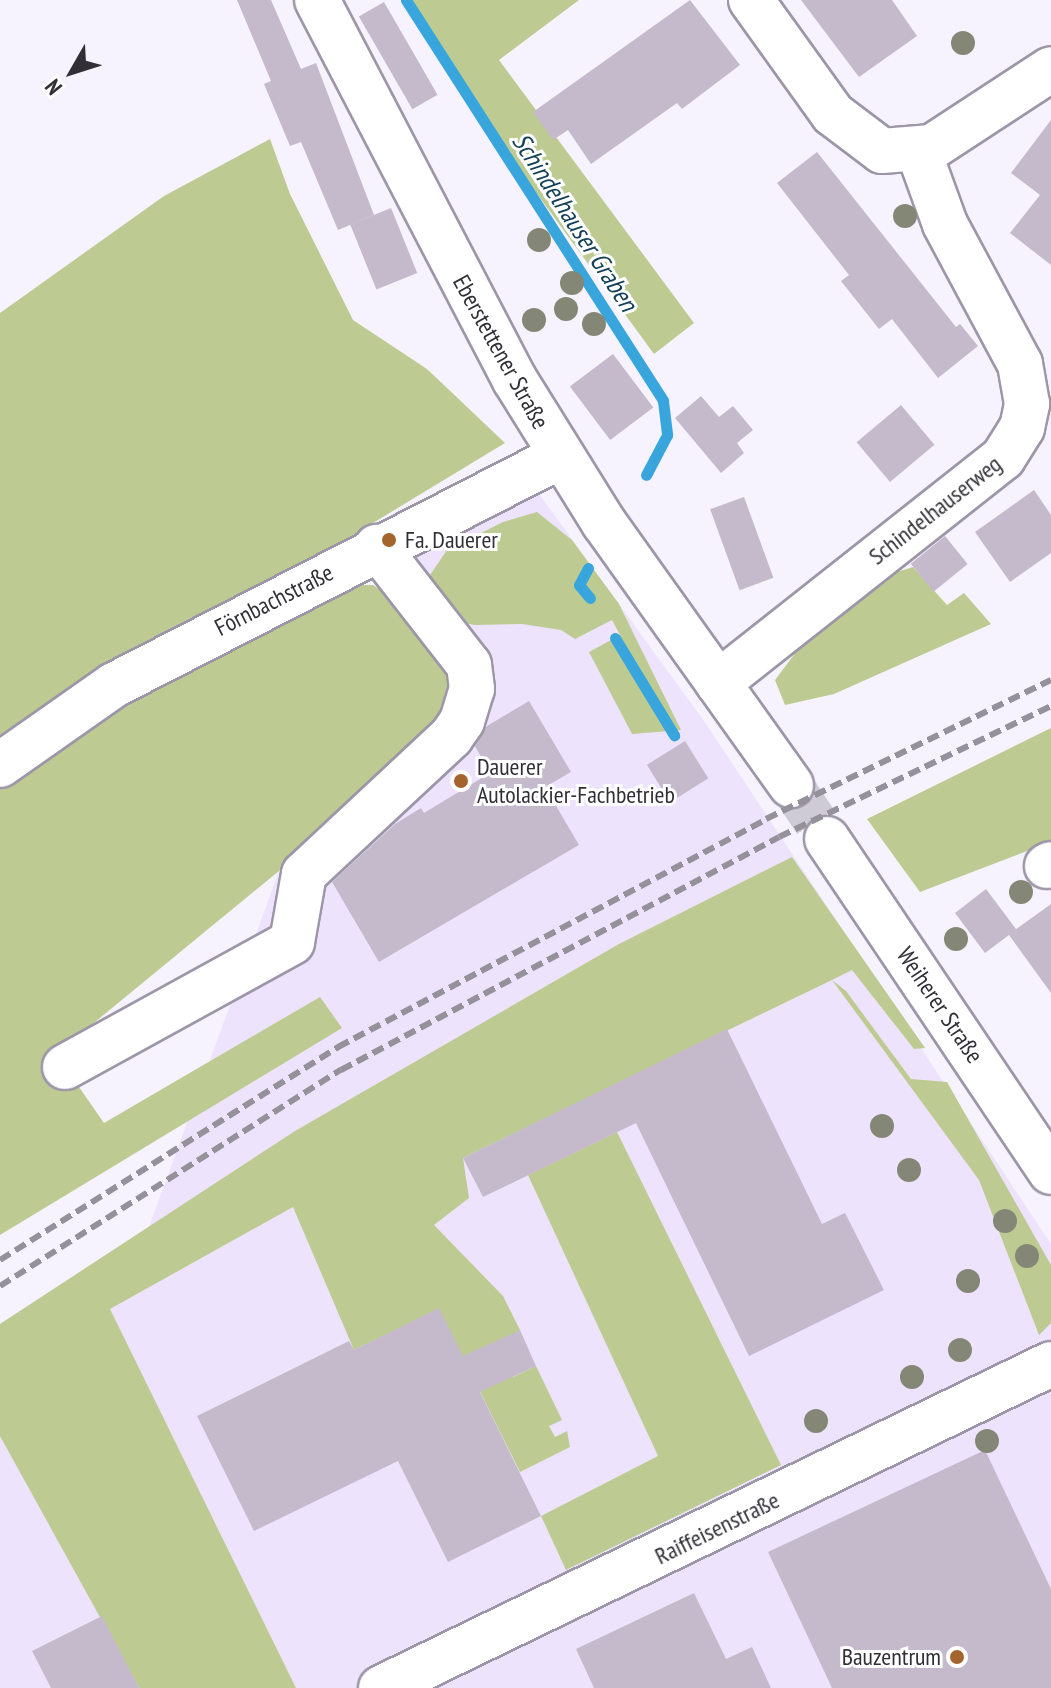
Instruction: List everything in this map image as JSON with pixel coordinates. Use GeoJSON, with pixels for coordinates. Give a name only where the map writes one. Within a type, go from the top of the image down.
{"type":"FeatureCollection","features":[{"type":"Feature","properties":{"kind":"street","name":"Eberstettener Straße"},"geometry":{"type":"LineString","coordinates":[[317,0],[469,297],[561,456],[611,533],[718,683]]}},
{"type":"Feature","properties":{"kind":"street"},"geometry":{"type":"LineString","coordinates":[[751,0],[851,132],[882,151],[919,152],[1051,69]]}},
{"type":"Feature","properties":{"kind":"street","name":"Schindelhauserweg"},"geometry":{"type":"LineString","coordinates":[[718,683],[1003,458],[1022,428],[1027,404],[1020,364],[945,224],[919,152]]}},
{"type":"Feature","properties":{"kind":"street","name":"Förnbachstraße"},"geometry":{"type":"LineString","coordinates":[[0,765],[114,685],[377,547],[561,456]]}},
{"type":"Feature","properties":{"kind":"street"},"geometry":{"type":"LineString","coordinates":[[65,1067],[292,942],[304,874],[462,721],[472,689],[469,665],[377,547]]}},
{"type":"Feature","properties":{"kind":"street"},"geometry":{"type":"LineString","coordinates":[[718,683],[791,785]]}},
{"type":"Feature","properties":{"kind":"street","name":"Weiherer Straße"},"geometry":{"type":"LineString","coordinates":[[827,839],[1051,1172]]}},
{"type":"Feature","properties":{"kind":"street","name":"Raiffeisenstraße"},"geometry":{"type":"LineString","coordinates":[[381,1688],[1051,1364]]}},
{"type":"Feature","properties":{"kind":"shaded area"},"geometry":{"type":"Polygon","coordinates":[[[523,472],[704,721],[1051,1244],[1051,1688],[0,1688],[0,1324],[149,1227],[279,871],[443,726],[469,665],[377,547],[523,472]]]}},
{"type":"Feature","properties":{"kind":"green space"},"geometry":{"type":"Polygon","coordinates":[[[406,0],[579,0],[499,60],[694,323],[654,354],[486,124],[406,0]]]}},
{"type":"Feature","properties":{"kind":"green space"},"geometry":{"type":"Polygon","coordinates":[[[270,139],[290,194],[353,320],[427,369],[505,443],[335,546],[115,662],[0,739],[0,313],[164,196],[270,139]]]}},
{"type":"Feature","properties":{"kind":"green space"},"geometry":{"type":"Polygon","coordinates":[[[537,512],[572,540],[619,604],[681,730],[632,734],[589,652],[620,635],[612,620],[575,639],[561,630],[522,624],[474,625],[456,621],[424,584],[447,550],[503,522],[537,512]]]}},
{"type":"Feature","properties":{"kind":"green space"},"geometry":{"type":"Polygon","coordinates":[[[913,567],[947,605],[964,593],[991,624],[834,694],[785,705],[775,680],[805,640],[871,580],[913,567]]]}},
{"type":"Feature","properties":{"kind":"green space"},"geometry":{"type":"Polygon","coordinates":[[[352,585],[373,585],[398,602],[444,657],[455,701],[443,726],[279,871],[56,1054],[104,1123],[320,997],[342,1028],[0,1235],[0,786],[99,714],[352,585]]]}},
{"type":"Feature","properties":{"kind":"green space"},"geometry":{"type":"Polygon","coordinates":[[[1051,728],[1051,842],[920,892],[867,819],[1051,728]]]}},
{"type":"Feature","properties":{"kind":"green space"},"geometry":{"type":"Polygon","coordinates":[[[792,857],[925,1048],[914,1049],[852,970],[463,1158],[469,1198],[434,1225],[503,1296],[520,1330],[513,1377],[536,1366],[562,1420],[549,1426],[555,1437],[567,1431],[570,1447],[520,1472],[439,1309],[354,1350],[293,1207],[110,1309],[296,1688],[139,1688],[0,1436],[0,1324],[295,1131],[619,944],[792,857]]]}},
{"type":"Feature","properties":{"kind":"green space"},"geometry":{"type":"Polygon","coordinates":[[[832,980],[846,991],[911,1079],[947,1082],[1051,1265],[1051,1323],[1039,1335],[979,1180],[832,980]]]}},
{"type":"Feature","properties":{"kind":"green space"},"geometry":{"type":"Polygon","coordinates":[[[617,1132],[781,1465],[566,1570],[541,1516],[658,1456],[528,1175],[617,1132]]]}},
{"type":"Feature","properties":{"kind":"building"},"geometry":{"type":"Polygon","coordinates":[[[237,0],[271,0],[301,69],[316,63],[374,215],[338,230],[301,142],[290,146],[264,84],[271,81],[237,0]]]}},
{"type":"Feature","properties":{"kind":"building"},"geometry":{"type":"Polygon","coordinates":[[[690,0],[740,65],[682,109],[677,103],[591,164],[568,130],[553,140],[533,112],[690,0]]]}},
{"type":"Feature","properties":{"kind":"building"},"geometry":{"type":"Polygon","coordinates":[[[801,0],[892,0],[917,36],[859,77],[801,0]]]}},
{"type":"Feature","properties":{"kind":"building"},"geometry":{"type":"Polygon","coordinates":[[[384,2],[438,95],[412,109],[359,16],[384,2]]]}},
{"type":"Feature","properties":{"kind":"building"},"geometry":{"type":"Polygon","coordinates":[[[1051,120],[1051,265],[1010,233],[1040,195],[1011,173],[1051,120]]]}},
{"type":"Feature","properties":{"kind":"building"},"geometry":{"type":"Polygon","coordinates":[[[817,152],[956,327],[960,324],[978,346],[938,378],[892,319],[879,329],[841,281],[849,275],[777,183],[817,152]]]}},
{"type":"Feature","properties":{"kind":"building"},"geometry":{"type":"Polygon","coordinates":[[[391,208],[417,273],[376,289],[350,224],[391,208]]]}},
{"type":"Feature","properties":{"kind":"building"},"geometry":{"type":"Polygon","coordinates":[[[613,354],[653,408],[610,440],[570,386],[613,354]]]}},
{"type":"Feature","properties":{"kind":"building"},"geometry":{"type":"Polygon","coordinates":[[[701,396],[719,417],[733,406],[753,430],[737,443],[744,453],[721,473],[675,418],[701,396]]]}},
{"type":"Feature","properties":{"kind":"building"},"geometry":{"type":"Polygon","coordinates":[[[901,405],[934,445],[890,482],[857,442],[901,405]]]}},
{"type":"Feature","properties":{"kind":"building"},"geometry":{"type":"Polygon","coordinates":[[[1034,490],[1051,515],[1051,553],[1010,582],[975,532],[1034,490]]]}},
{"type":"Feature","properties":{"kind":"building"},"geometry":{"type":"Polygon","coordinates":[[[744,497],[773,578],[740,590],[710,509],[744,497]]]}},
{"type":"Feature","properties":{"kind":"building"},"geometry":{"type":"Polygon","coordinates":[[[945,536],[968,564],[933,592],[911,564],[945,536]]]}},
{"type":"Feature","properties":{"kind":"building"},"geometry":{"type":"Polygon","coordinates":[[[529,701],[571,772],[545,787],[579,845],[379,962],[332,882],[395,824],[421,808],[424,813],[490,773],[475,746],[487,726],[529,701]]]}},
{"type":"Feature","properties":{"kind":"building"},"geometry":{"type":"Polygon","coordinates":[[[685,741],[708,778],[670,802],[647,765],[685,741]]]}},
{"type":"Feature","properties":{"kind":"building"},"geometry":{"type":"Polygon","coordinates":[[[986,889],[1016,929],[1012,932],[1051,904],[1051,993],[1009,935],[985,953],[955,913],[986,889]]]}},
{"type":"Feature","properties":{"kind":"building"},"geometry":{"type":"Polygon","coordinates":[[[727,1029],[822,1224],[845,1213],[884,1290],[749,1356],[636,1123],[483,1197],[463,1158],[727,1029]]]}},
{"type":"Feature","properties":{"kind":"building"},"geometry":{"type":"Polygon","coordinates":[[[439,1308],[463,1356],[520,1330],[536,1366],[480,1392],[541,1516],[448,1562],[398,1461],[254,1531],[197,1416],[349,1341],[354,1350],[439,1308]]]}},
{"type":"Feature","properties":{"kind":"building"},"geometry":{"type":"Polygon","coordinates":[[[985,1450],[1051,1589],[1051,1688],[832,1688],[768,1552],[985,1450]]]}},
{"type":"Feature","properties":{"kind":"building"},"geometry":{"type":"Polygon","coordinates":[[[694,1593],[726,1659],[752,1647],[771,1688],[594,1688],[576,1649],[694,1593]]]}},
{"type":"Feature","properties":{"kind":"building"},"geometry":{"type":"Polygon","coordinates":[[[102,1616],[139,1688],[51,1688],[32,1651],[102,1616]]]}},
{"type":"Feature","properties":{"kind":"waterway","name":"Schindelhauser Graben"},"geometry":{"type":"LineString","coordinates":[[406,0],[663,401],[667,435],[646,475]]}},
{"type":"Feature","properties":{"kind":"waterway","name":"Schindelhauser Graben"},"geometry":{"type":"LineString","coordinates":[[588,568],[579,585],[590,598]]}},
{"type":"Feature","properties":{"kind":"waterway","name":"Schindelhauser Graben"},"geometry":{"type":"LineString","coordinates":[[615,638],[674,735]]}},
{"type":"Feature","properties":{"kind":"tunnel"},"geometry":{"type":"LineString","coordinates":[[791,785],[827,839]]}},
{"type":"Feature","properties":{"kind":"railway"},"geometry":{"type":"LineString","coordinates":[[0,1260],[338,1047],[766,819],[1051,680]]}},
{"type":"Feature","properties":{"kind":"railway"},"geometry":{"type":"LineString","coordinates":[[0,1286],[341,1070],[779,837],[1051,706]]}},
{"type":"Feature","properties":{"kind":"place","name":"Fa. Dauerer"},"geometry":{"type":"Point","coordinates":[389,540]}},
{"type":"Feature","properties":{"kind":"place","name":"Dauerer Autolackier-Fachbetrieb"},"geometry":{"type":"Point","coordinates":[461,781]}},
{"type":"Feature","properties":{"kind":"place","name":"Bauzentrum"},"geometry":{"type":"Point","coordinates":[957,1657]}}]}
